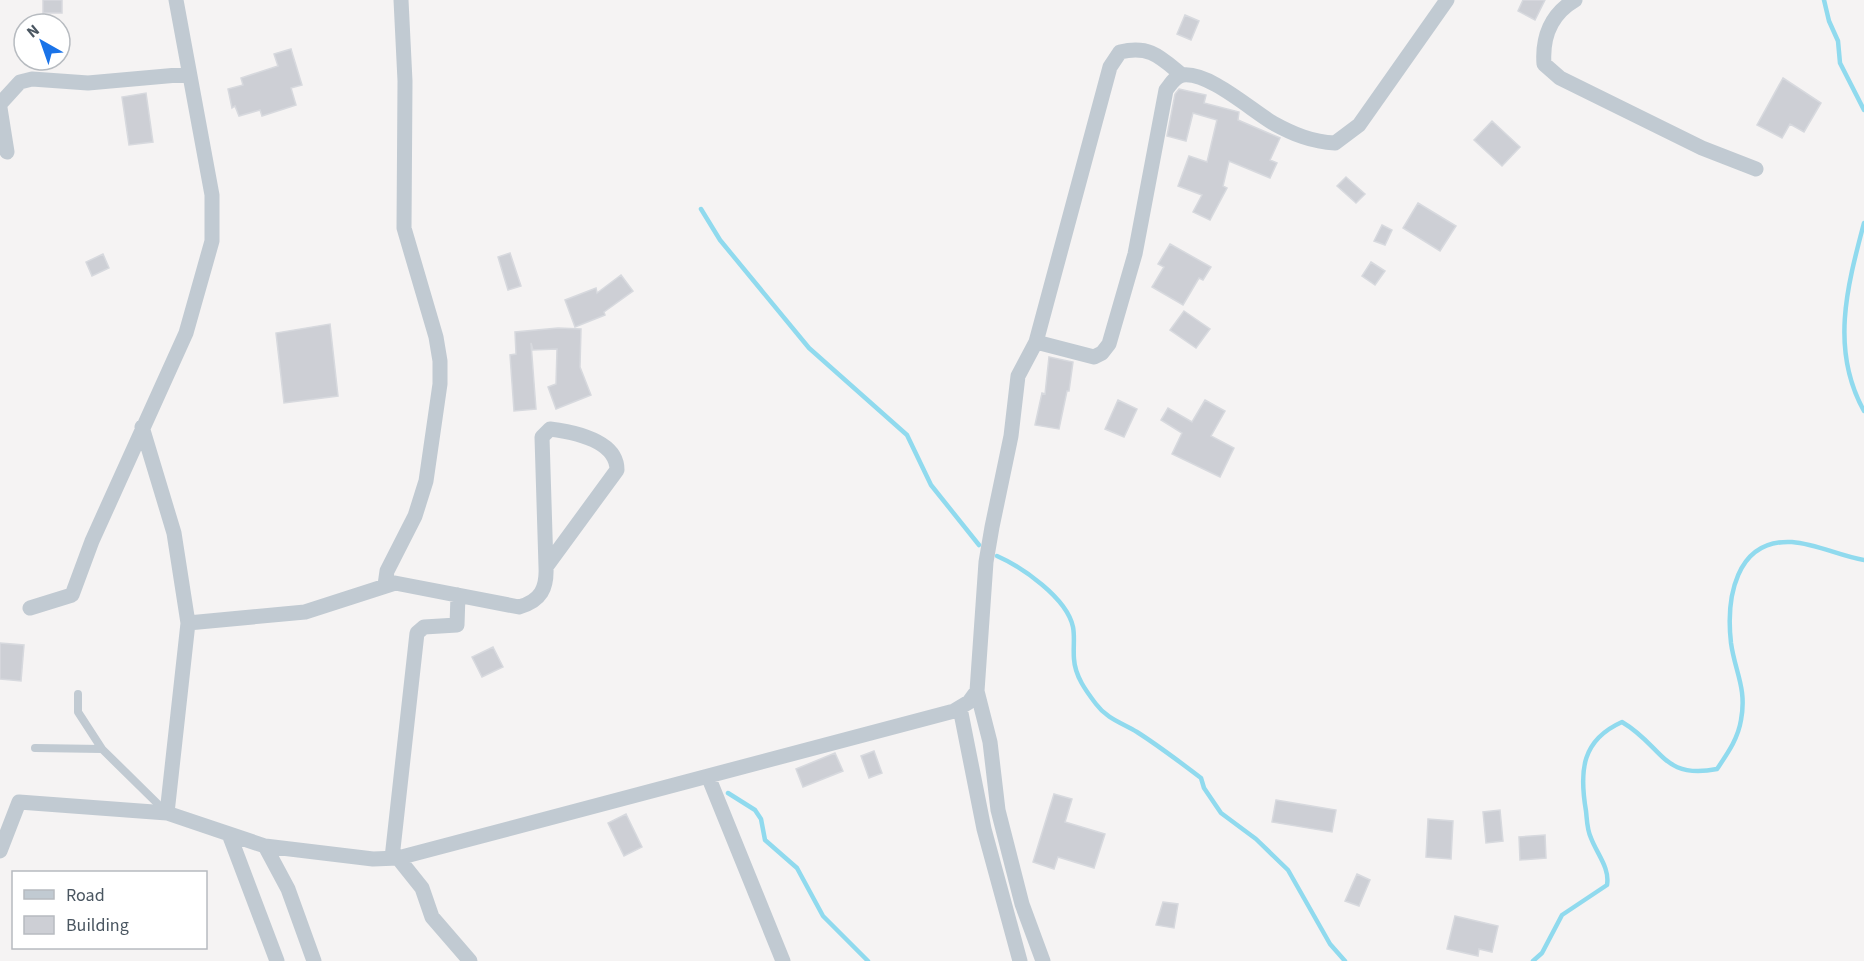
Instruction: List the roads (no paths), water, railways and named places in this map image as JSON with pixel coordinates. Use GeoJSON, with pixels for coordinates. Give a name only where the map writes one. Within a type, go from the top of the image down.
{"type":"FeatureCollection","features":[{"type":"Feature","properties":{"kind":"street"},"geometry":{"type":"LineString","coordinates":[[30,608],[72,595],[92,541],[186,333],[212,241],[212,195],[176,0]]}},
{"type":"Feature","properties":{"kind":"street"},"geometry":{"type":"LineString","coordinates":[[385,585],[387,571],[415,516],[426,481],[440,384],[440,361],[436,337],[404,228],[405,81],[401,0]]}},
{"type":"Feature","properties":{"kind":"street"},"geometry":{"type":"LineString","coordinates":[[1036,342],[1094,357],[1102,353],[1109,344],[1135,254],[1166,90],[1174,79],[1182,75],[1193,76],[1221,88],[1273,123],[1302,137],[1335,143],[1359,125],[1447,0]]}},
{"type":"Feature","properties":{"kind":"street"},"geometry":{"type":"LineString","coordinates":[[1575,0],[1562,8],[1551,25],[1543,44],[1544,64],[1560,78],[1702,148],[1756,169]]}},
{"type":"Feature","properties":{"kind":"street"},"geometry":{"type":"LineString","coordinates":[[1043,961],[1022,904],[998,810],[990,742],[976,691],[986,562],[1007,459],[1018,376],[1036,342],[1110,67],[1120,52],[1136,48],[1155,53],[1182,75]]}},
{"type":"Feature","properties":{"kind":"street"},"geometry":{"type":"LineString","coordinates":[[7,152],[0,106],[20,82],[32,79],[88,83],[189,74]]}},
{"type":"Feature","properties":{"kind":"street"},"geometry":{"type":"LineString","coordinates":[[142,427],[174,533],[188,623],[167,813]]}},
{"type":"Feature","properties":{"kind":"street"},"geometry":{"type":"LineString","coordinates":[[188,623],[305,612],[346,601],[395,583],[519,607],[528,605],[544,591],[546,567],[542,437],[550,429],[578,432],[590,437],[614,456],[617,470],[546,567]]}},
{"type":"Feature","properties":{"kind":"street"},"geometry":{"type":"LineString","coordinates":[[458,595],[457,625],[424,627],[417,633],[395,858],[422,888],[432,917],[470,961]]}},
{"type":"Feature","properties":{"kind":"street"},"geometry":{"type":"LineString","coordinates":[[0,851],[19,802],[167,813],[265,846],[373,859],[395,858],[960,708],[969,702],[976,691]]}},
{"type":"Feature","properties":{"kind":"street"},"geometry":{"type":"LineString","coordinates":[[960,708],[984,830],[1020,961]]}},
{"type":"Feature","properties":{"kind":"street"},"geometry":{"type":"LineString","coordinates":[[708,776],[783,961]]}},
{"type":"Feature","properties":{"kind":"street"},"geometry":{"type":"LineString","coordinates":[[229,834],[277,961]]}},
{"type":"Feature","properties":{"kind":"street"},"geometry":{"type":"LineString","coordinates":[[265,846],[288,890],[314,961]]}},
{"type":"Feature","properties":{"kind":"lane"},"geometry":{"type":"LineString","coordinates":[[78,694],[78,712],[102,748],[167,813]]}},
{"type":"Feature","properties":{"kind":"lane"},"geometry":{"type":"LineString","coordinates":[[35,748],[102,748]]}},
{"type":"Feature","properties":{"kind":"waterway"},"geometry":{"type":"LineString","coordinates":[[1824,0],[1829,21],[1838,41],[1840,63],[1864,110]]}},
{"type":"Feature","properties":{"kind":"waterway"},"geometry":{"type":"LineString","coordinates":[[701,209],[720,240],[809,348],[907,435],[931,485],[979,545]]}},
{"type":"Feature","properties":{"kind":"waterway"},"geometry":{"type":"LineString","coordinates":[[1864,223],[1852,271],[1845,318],[1847,365],[1864,411]]}},
{"type":"Feature","properties":{"kind":"waterway"},"geometry":{"type":"LineString","coordinates":[[1533,961],[1542,953],[1562,915],[1607,885],[1605,867],[1589,832],[1584,796],[1584,770],[1591,747],[1609,729],[1622,722],[1636,731],[1664,759],[1674,765],[1685,770],[1717,769],[1735,740],[1741,720],[1743,699],[1731,643],[1730,608],[1738,575],[1746,561],[1758,550],[1773,544],[1792,542],[1864,560]]}},
{"type":"Feature","properties":{"kind":"waterway"},"geometry":{"type":"LineString","coordinates":[[997,556],[1019,568],[1042,585],[1062,605],[1073,627],[1076,671],[1085,689],[1100,709],[1137,732],[1201,778],[1204,788],[1221,813],[1256,839],[1288,870],[1330,944],[1345,961]]}},
{"type":"Feature","properties":{"kind":"waterway"},"geometry":{"type":"LineString","coordinates":[[728,793],[755,810],[761,819],[765,840],[797,868],[823,916],[868,961]]}}]}
